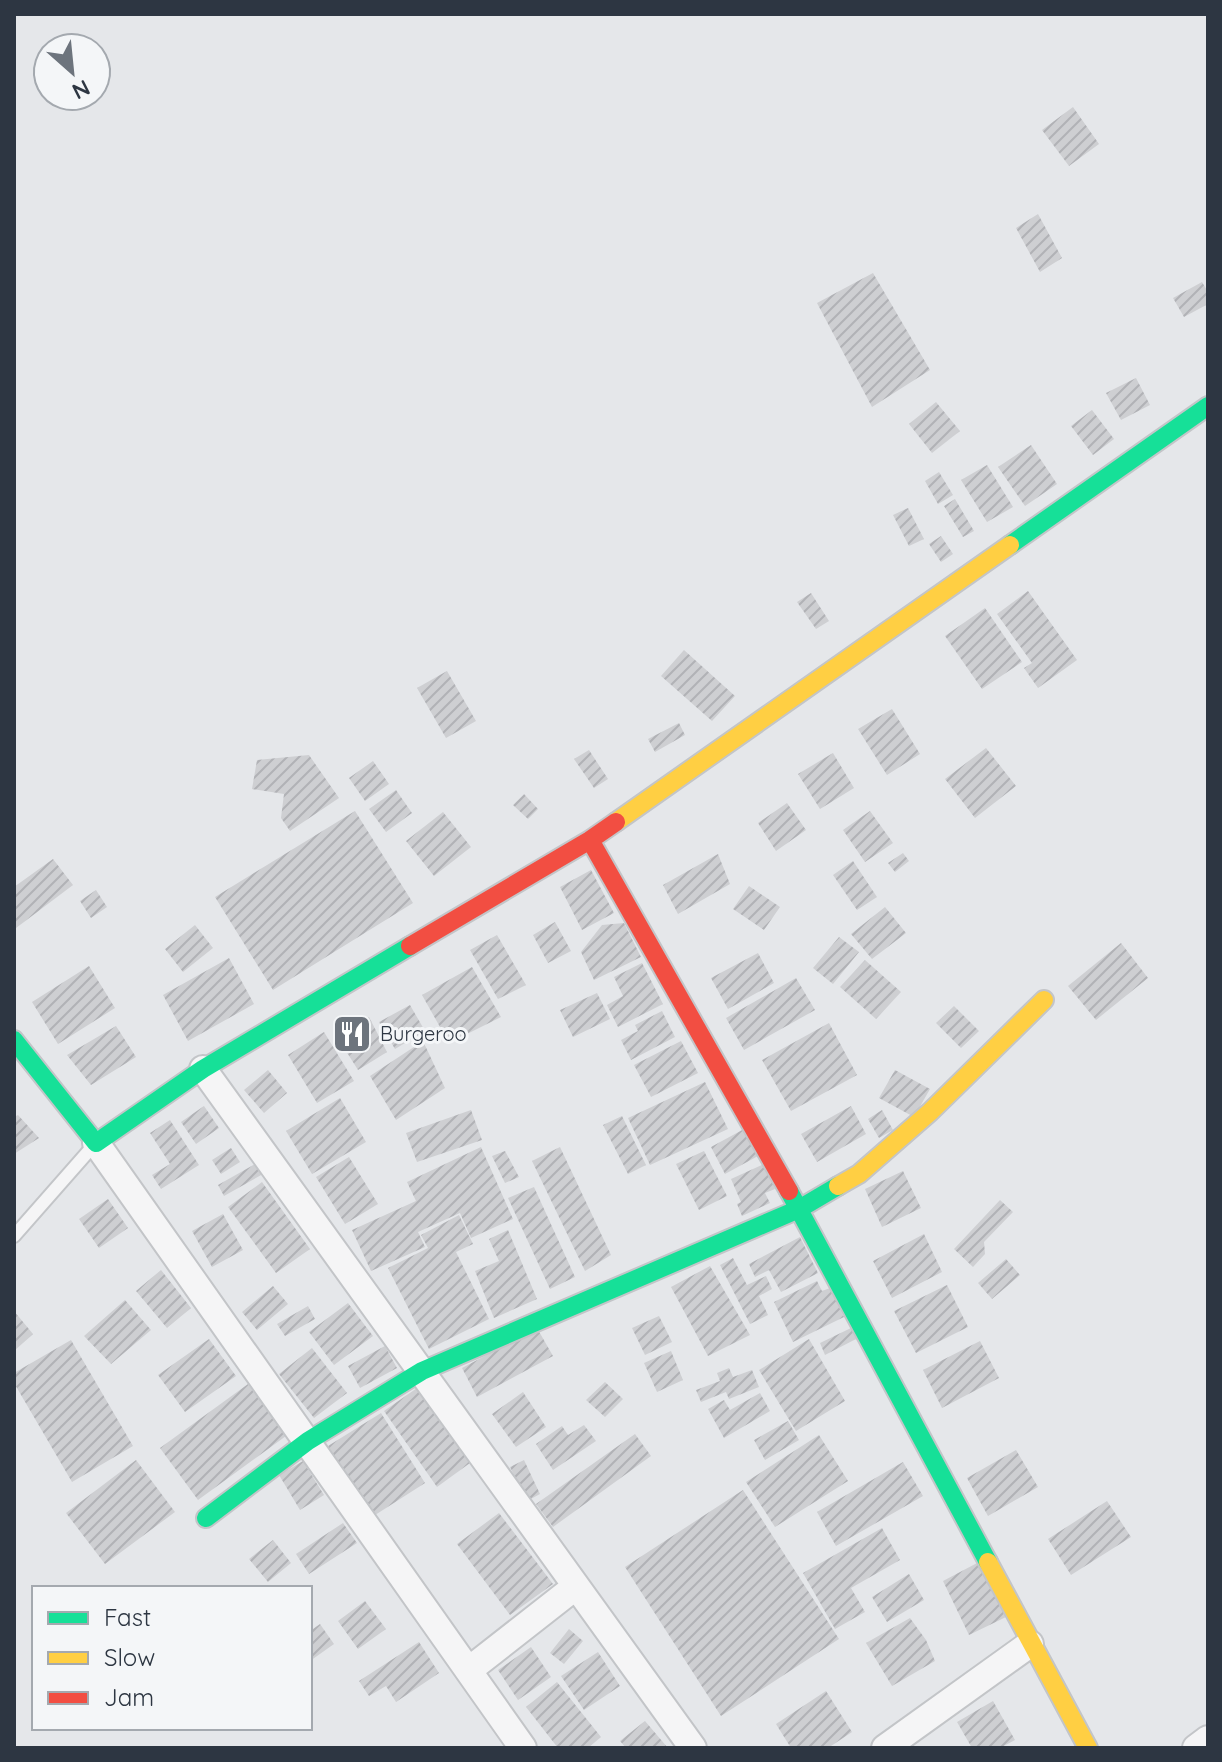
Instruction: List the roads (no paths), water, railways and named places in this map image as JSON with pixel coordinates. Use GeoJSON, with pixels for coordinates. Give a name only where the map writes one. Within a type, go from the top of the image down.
{"type":"FeatureCollection","features":[{"type":"Feature","properties":{"kind":"street"},"geometry":{"type":"LineString","coordinates":[[96,1143],[203,1069],[590,840],[1208,406]]}},
{"type":"Feature","properties":{"kind":"street"},"geometry":{"type":"LineString","coordinates":[[590,840],[799,1209],[1088,1748]]}},
{"type":"Feature","properties":{"kind":"street"},"geometry":{"type":"LineString","coordinates":[[206,1518],[308,1441],[422,1371],[799,1209],[859,1174],[930,1112],[1044,1000]]}},
{"type":"Feature","properties":{"kind":"street"},"geometry":{"type":"LineString","coordinates":[[14,1040],[96,1143],[523,1748]]}},
{"type":"Feature","properties":{"kind":"street"},"geometry":{"type":"LineString","coordinates":[[203,1069],[693,1748]]}},
{"type":"Feature","properties":{"kind":"street"},"geometry":{"type":"LineString","coordinates":[[469,1670],[575,1587]]}},
{"type":"Feature","properties":{"kind":"street"},"geometry":{"type":"LineString","coordinates":[[885,1748],[1030,1644]]}},
{"type":"Feature","properties":{"kind":"street"},"geometry":{"type":"LineString","coordinates":[[1196,1748],[1208,1739]]}},
{"type":"Feature","properties":{"kind":"lane"},"geometry":{"type":"LineString","coordinates":[[14,1236],[96,1143]]}},
{"type":"Feature","properties":{"kind":"place","name":"Burgeroo"},"geometry":{"type":"Point","coordinates":[352,1034]}}]}
